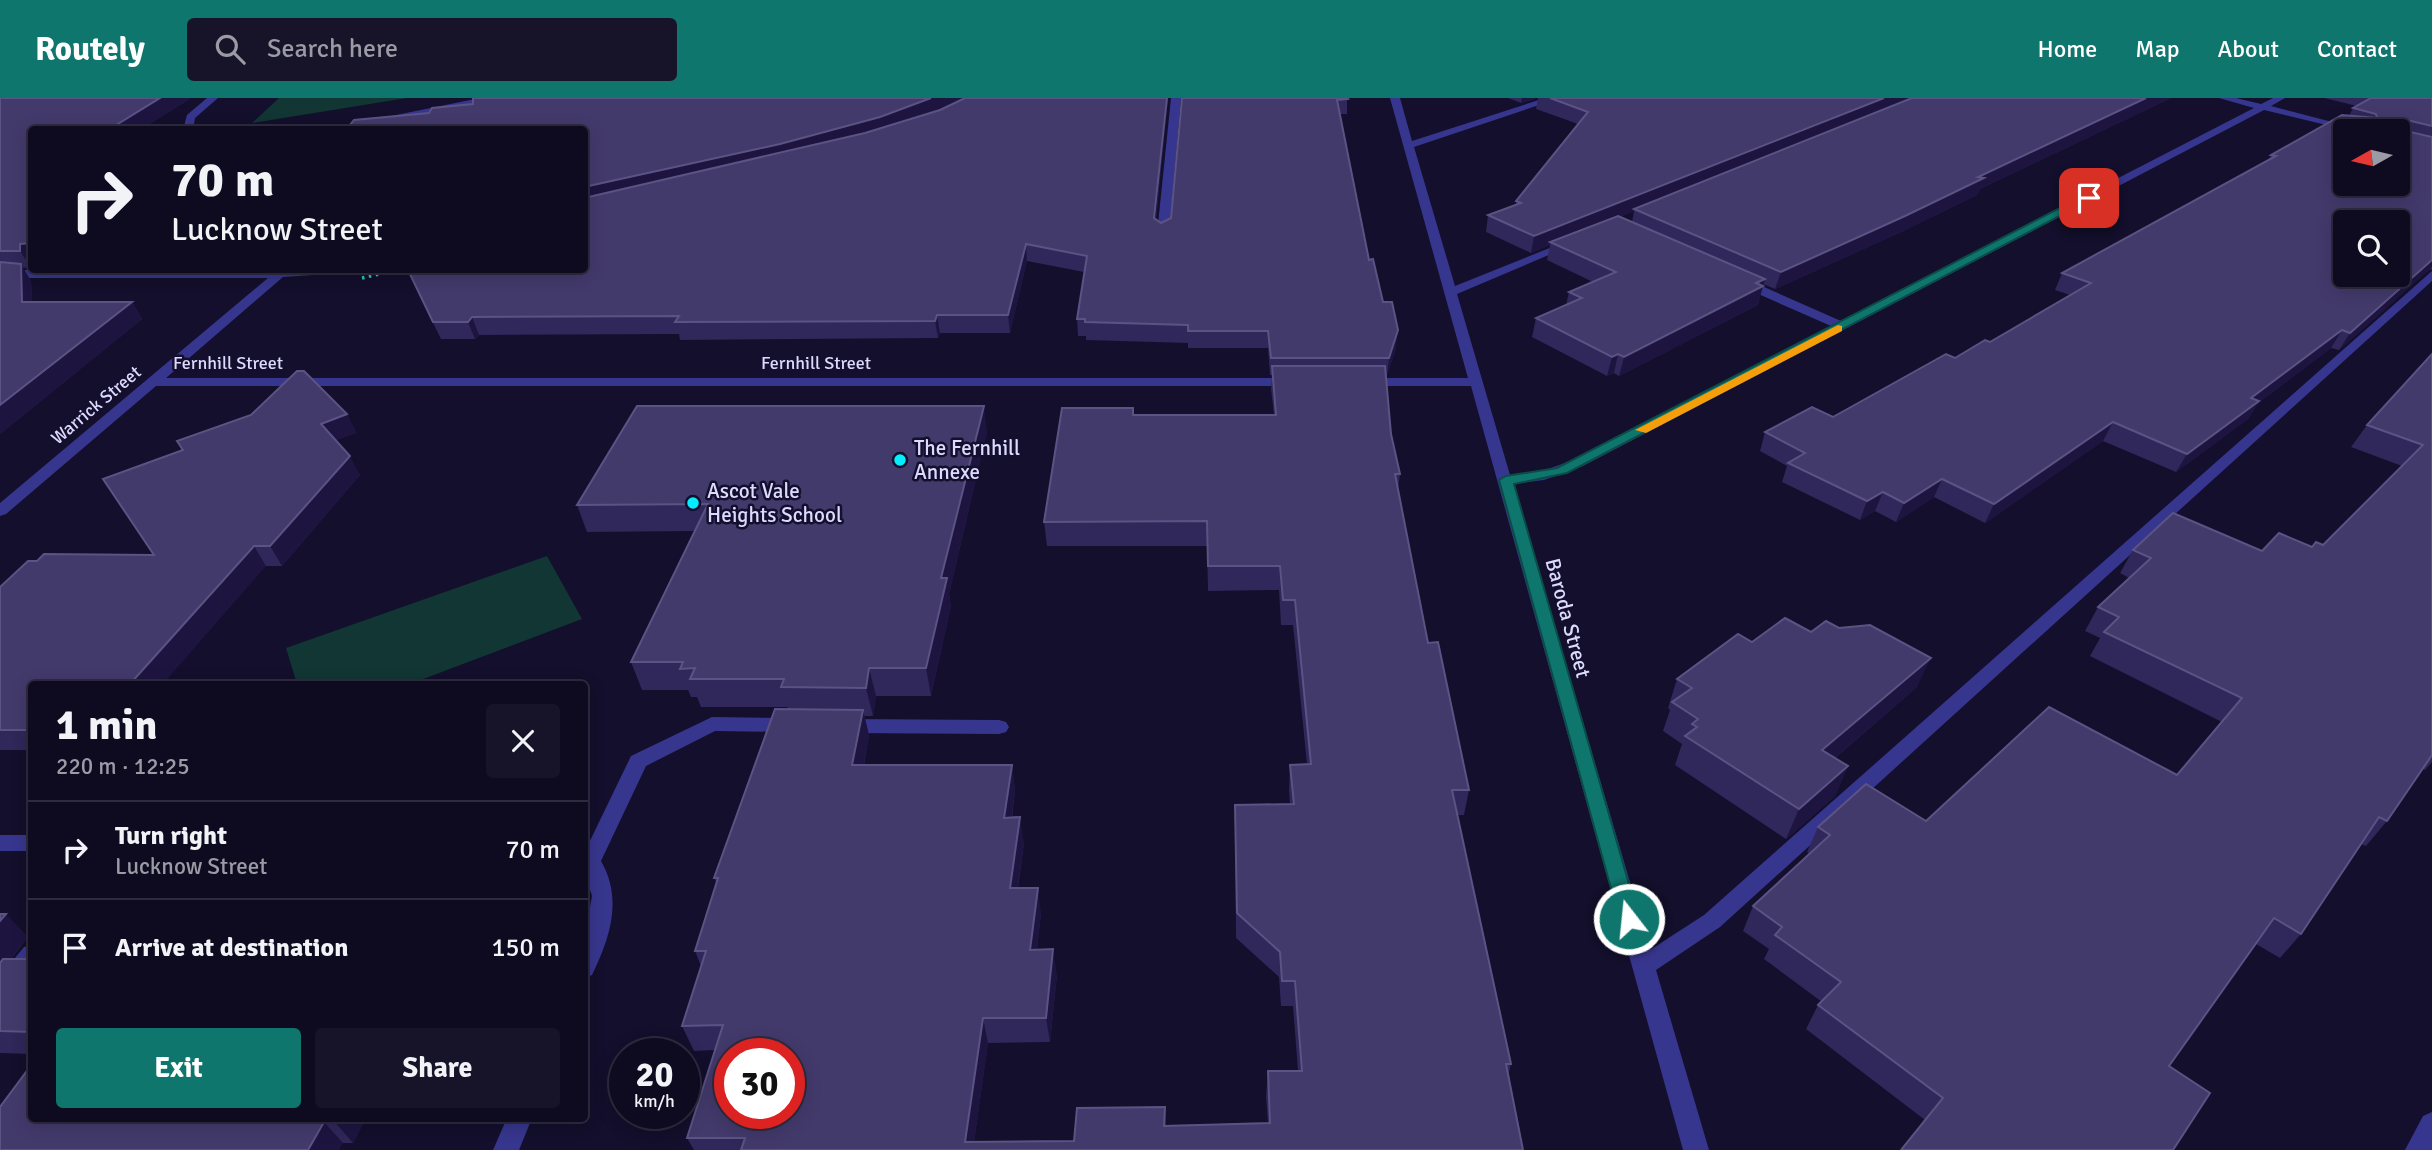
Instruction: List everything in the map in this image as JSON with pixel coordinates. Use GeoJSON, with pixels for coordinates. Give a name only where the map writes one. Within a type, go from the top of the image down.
{"type":"FeatureCollection","features":[{"type":"Feature","properties":{"kind":"street"},"geometry":{"type":"LineString","coordinates":[[189,126],[190,117],[212,98]]}},
{"type":"Feature","properties":{"kind":"street"},"geometry":{"type":"LineString","coordinates":[[348,126],[495,98]]}},
{"type":"Feature","properties":{"kind":"street"},"geometry":{"type":"LineString","coordinates":[[1163,234],[1176,98]]}},
{"type":"Feature","properties":{"kind":"street","name":"Baroda Street"},"geometry":{"type":"LineString","coordinates":[[1395,98],[1696,1150]]}},
{"type":"Feature","properties":{"kind":"street"},"geometry":{"type":"LineString","coordinates":[[1409,145],[1555,98]]}},
{"type":"Feature","properties":{"kind":"street"},"geometry":{"type":"LineString","coordinates":[[2224,98],[2333,124]]}},
{"type":"Feature","properties":{"kind":"street"},"geometry":{"type":"LineString","coordinates":[[1506,480],[1539,477],[1562,471],[2280,98]]}},
{"type":"Feature","properties":{"kind":"street"},"geometry":{"type":"LineString","coordinates":[[1451,292],[1589,236]]}},
{"type":"Feature","properties":{"kind":"street"},"geometry":{"type":"LineString","coordinates":[[0,274],[292,273]]}},
{"type":"Feature","properties":{"kind":"street","name":"Warrick Street"},"geometry":{"type":"LineString","coordinates":[[0,511],[280,274]]}},
{"type":"Feature","properties":{"kind":"street"},"geometry":{"type":"LineString","coordinates":[[1642,967],[1712,921],[2432,275]]}},
{"type":"Feature","properties":{"kind":"street"},"geometry":{"type":"LineString","coordinates":[[1729,277],[1841,326]]}},
{"type":"Feature","properties":{"kind":"street","name":"Fernhill Street"},"geometry":{"type":"LineString","coordinates":[[154,382],[1312,382]]}},
{"type":"Feature","properties":{"kind":"street"},"geometry":{"type":"LineString","coordinates":[[1352,382],[1478,382]]}},
{"type":"Feature","properties":{"kind":"street"},"geometry":{"type":"LineString","coordinates":[[588,959],[600,933],[606,898],[591,861],[638,761],[712,724],[999,727]]}},
{"type":"Feature","properties":{"kind":"street"},"geometry":{"type":"LineString","coordinates":[[0,843],[28,843]]}},
{"type":"Feature","properties":{"kind":"street"},"geometry":{"type":"LineString","coordinates":[[0,993],[28,959]]}},
{"type":"Feature","properties":{"kind":"street"},"geometry":{"type":"LineString","coordinates":[[506,1150],[518,1122]]}},
{"type":"Feature","properties":{"kind":"street"},"geometry":{"type":"LineString","coordinates":[[2418,1150],[2432,1124]]}},
{"type":"Feature","properties":{"kind":"green space"},"geometry":{"type":"Polygon","coordinates":[[[279,98],[407,98],[252,123],[279,98]]]}},
{"type":"Feature","properties":{"kind":"green space"},"geometry":{"type":"Polygon","coordinates":[[[547,556],[582,619],[418,681],[296,681],[286,648],[547,556]]]}},
{"type":"Feature","properties":{"kind":"building"},"geometry":{"type":"Polygon","coordinates":[[[0,98],[160,98],[114,126],[28,126],[28,243],[20,244],[20,251],[0,251],[0,98]]]}},
{"type":"Feature","properties":{"kind":"building"},"geometry":{"type":"Polygon","coordinates":[[[473,98],[931,98],[880,117],[780,144],[588,186],[588,126],[349,126],[354,120],[429,113],[432,108],[473,104],[473,98]]]}},
{"type":"Feature","properties":{"kind":"building"},"geometry":{"type":"Polygon","coordinates":[[[965,98],[1167,98],[1154,218],[1161,223],[1171,218],[1182,98],[1347,98],[1337,100],[1369,260],[1373,259],[1383,302],[1392,302],[1398,330],[1389,358],[1271,358],[1268,331],[1188,331],[1188,325],[1085,322],[1085,319],[1077,319],[1087,256],[1026,244],[1008,315],[937,315],[935,321],[675,322],[679,316],[472,317],[468,322],[433,322],[409,273],[588,273],[588,197],[865,133],[940,110],[965,98]]]}},
{"type":"Feature","properties":{"kind":"building"},"geometry":{"type":"Polygon","coordinates":[[[1550,98],[1884,98],[1534,236],[1488,215],[1521,203],[1516,201],[1588,112],[1550,98]]]}},
{"type":"Feature","properties":{"kind":"building"},"geometry":{"type":"Polygon","coordinates":[[[1912,98],[2146,98],[1978,177],[1984,178],[1905,216],[1781,272],[1634,209],[1912,98]]]}},
{"type":"Feature","properties":{"kind":"building"},"geometry":{"type":"Polygon","coordinates":[[[2371,98],[2432,98],[2432,126],[2410,119],[2335,119],[2342,115],[2377,118],[2376,114],[2353,108],[2371,98]]]}},
{"type":"Feature","properties":{"kind":"building"},"geometry":{"type":"Polygon","coordinates":[[[2333,120],[2333,196],[2410,196],[2410,132],[2432,137],[2432,260],[2410,280],[2410,210],[2333,210],[2333,287],[2402,287],[2350,333],[2342,330],[2251,398],[2259,401],[2187,454],[2113,422],[1994,504],[1942,479],[1904,503],[1883,492],[1867,501],[1788,463],[1805,453],[1765,432],[1812,407],[1833,417],[1946,354],[1955,358],[1985,340],[1990,342],[2091,283],[2062,273],[2276,156],[2271,155],[2333,120]]]}},
{"type":"Feature","properties":{"kind":"building"},"geometry":{"type":"Polygon","coordinates":[[[1618,216],[1765,279],[1756,283],[1763,286],[1624,357],[1618,354],[1612,357],[1536,318],[1582,298],[1569,292],[1616,272],[1550,242],[1618,216]]]}},
{"type":"Feature","properties":{"kind":"building"},"geometry":{"type":"Polygon","coordinates":[[[0,262],[21,264],[22,302],[132,302],[0,405],[0,262]]]}},
{"type":"Feature","properties":{"kind":"building"},"geometry":{"type":"Polygon","coordinates":[[[2432,354],[2432,755],[2387,821],[2379,817],[2301,934],[2274,918],[2169,1066],[2210,1093],[2173,1150],[1901,1150],[1943,1098],[1818,1005],[1841,982],[1775,935],[1782,927],[1753,906],[1830,835],[1818,827],[1866,784],[1926,821],[2049,707],[2177,775],[2242,698],[2104,632],[2119,617],[2098,607],[2151,558],[2133,550],[2173,513],[2262,551],[2279,533],[2312,547],[2316,542],[2323,545],[2423,445],[2367,425],[2432,354]]]}},
{"type":"Feature","properties":{"kind":"building"},"geometry":{"type":"Polygon","coordinates":[[[1272,366],[1385,366],[1391,434],[1400,474],[1395,474],[1428,643],[1438,642],[1469,790],[1452,790],[1511,1064],[1506,1064],[1523,1150],[741,1150],[745,1138],[687,1138],[690,1129],[700,1129],[700,1097],[714,1053],[714,1129],[805,1129],[805,1038],[719,1038],[723,1025],[682,1026],[706,951],[695,951],[718,878],[714,878],[775,709],[863,710],[852,765],[1012,765],[1004,818],[1020,817],[1010,888],[1038,888],[1030,950],[1053,949],[1046,1018],[983,1018],[965,1142],[1074,1141],[1077,1108],[1165,1107],[1164,1126],[1270,1123],[1268,1071],[1302,1071],[1295,981],[1282,981],[1280,952],[1237,913],[1235,805],[1294,804],[1290,765],[1311,764],[1295,600],[1283,600],[1280,566],[1208,566],[1207,521],[1044,522],[1062,408],[1133,408],[1133,415],[1276,415],[1272,366]]]}},
{"type":"Feature","properties":{"kind":"building"},"geometry":{"type":"Polygon","coordinates":[[[297,371],[304,371],[347,414],[321,424],[350,456],[270,546],[254,546],[133,681],[28,681],[28,730],[0,730],[0,587],[28,561],[37,561],[44,554],[154,555],[103,479],[183,450],[177,441],[251,415],[297,371]]]}},
{"type":"Feature","properties":{"kind":"building"},"geometry":{"type":"Polygon","coordinates":[[[637,406],[984,406],[941,578],[947,578],[926,668],[869,668],[866,688],[781,687],[784,679],[690,679],[695,668],[680,669],[683,662],[631,662],[708,504],[577,505],[637,406]]]}},
{"type":"Feature","properties":{"kind":"building"},"geometry":{"type":"Polygon","coordinates":[[[1785,618],[1811,632],[1826,621],[1839,628],[1870,625],[1931,658],[1822,750],[1848,766],[1799,809],[1685,736],[1697,727],[1692,724],[1698,719],[1672,702],[1692,688],[1677,679],[1738,634],[1752,642],[1785,618]]]}},
{"type":"Feature","properties":{"kind":"building"},"geometry":{"type":"Polygon","coordinates":[[[3,959],[28,959],[28,1032],[0,1031],[0,963],[3,959]]]}},
{"type":"Feature","properties":{"kind":"building"},"geometry":{"type":"Polygon","coordinates":[[[28,1069],[28,1122],[324,1122],[308,1150],[0,1150],[0,1107],[28,1069]]]}},
{"type":"Feature","properties":{"kind":"slow traffic"},"geometry":{"type":"LineString","coordinates":[[1641,430],[1838,328]]}},
{"type":"Feature","properties":{"kind":"place","name":"The Fernhill Annexe"},"geometry":{"type":"Point","coordinates":[900,460]}},
{"type":"Feature","properties":{"kind":"place","name":"Ascot Vale Heights School"},"geometry":{"type":"Point","coordinates":[693,503]}},
{"type":"Feature","properties":{"kind":"route"},"geometry":{"type":"LineString","coordinates":[[1629,919],[1506,480],[1539,477],[1562,471],[2089,198]]}}]}
